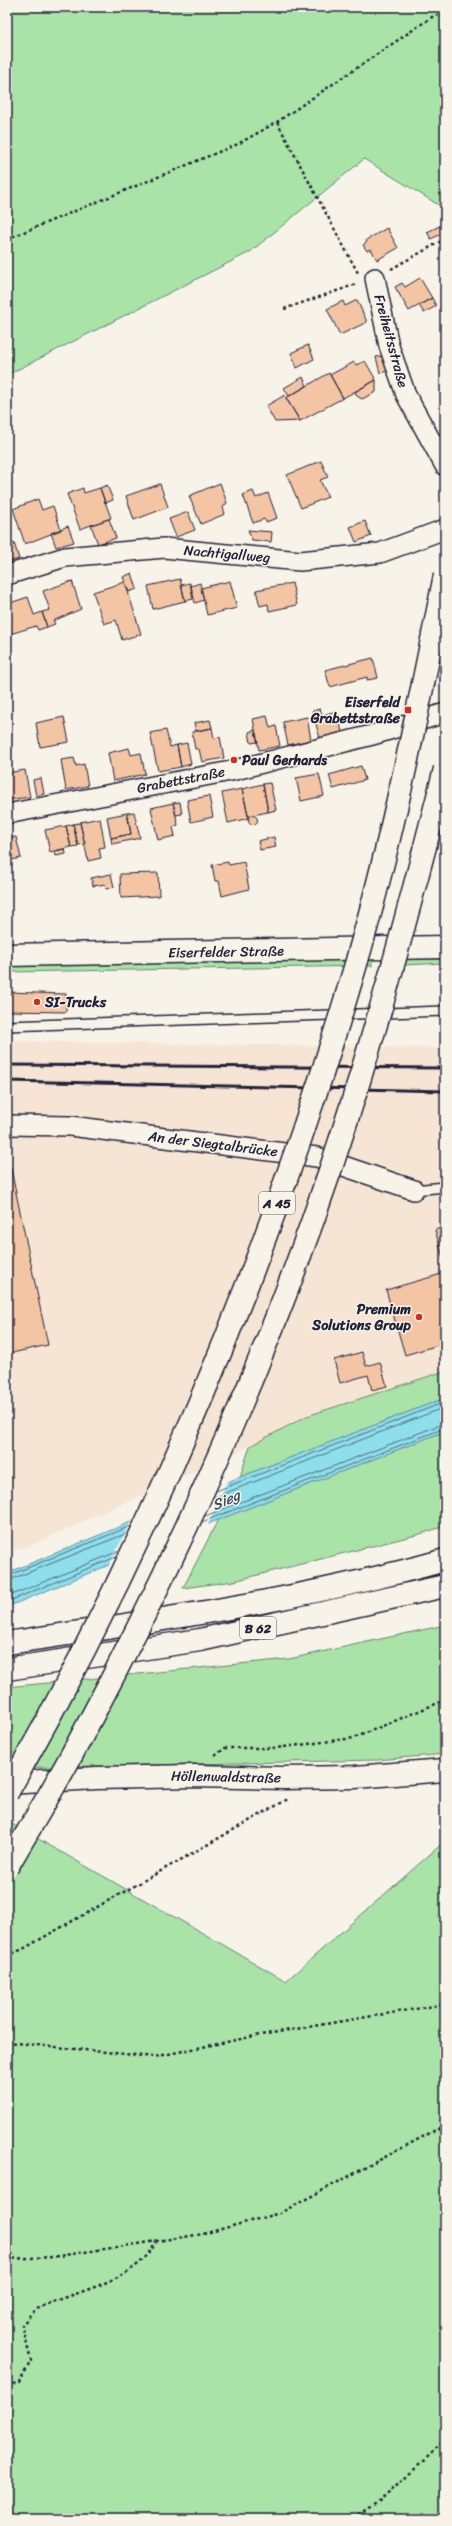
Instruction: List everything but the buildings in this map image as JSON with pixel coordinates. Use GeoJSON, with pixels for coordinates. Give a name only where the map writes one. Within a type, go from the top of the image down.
{"type":"FeatureCollection","features":[{"type":"Feature","properties":{"kind":"main road","name":"A 45"},"geometry":{"type":"LineString","coordinates":[[7,1793],[50,1718],[141,1535],[223,1348],[294,1157],[360,947],[407,764],[445,575]]}},
{"type":"Feature","properties":{"kind":"main road","name":"A 45"},"geometry":{"type":"LineString","coordinates":[[7,1867],[84,1733],[177,1548],[259,1360],[332,1166],[389,984],[445,769]]}},
{"type":"Feature","properties":{"kind":"main road","name":"Eiserfelder Straße"},"geometry":{"type":"LineString","coordinates":[[7,955],[445,947]]}},
{"type":"Feature","properties":{"kind":"main road","name":"B 62"},"geometry":{"type":"LineString","coordinates":[[7,1643],[85,1632],[320,1590],[445,1560]]}},
{"type":"Feature","properties":{"kind":"main road","name":"B 62"},"geometry":{"type":"LineString","coordinates":[[7,1669],[200,1640],[445,1586]]}},
{"type":"Feature","properties":{"kind":"main road","name":"Höllenwaldstraße"},"geometry":{"type":"LineString","coordinates":[[7,1783],[97,1778],[194,1776],[325,1778],[445,1770]]}},
{"type":"Feature","properties":{"kind":"street","name":"Freiheitsstraße"},"geometry":{"type":"LineString","coordinates":[[367,277],[406,395],[445,466]]}},
{"type":"Feature","properties":{"kind":"street","name":"Nachtigallweg"},"geometry":{"type":"LineString","coordinates":[[7,575],[65,557],[164,548],[300,561],[380,553],[445,529]]}},
{"type":"Feature","properties":{"kind":"street","name":"Grabettstraße"},"geometry":{"type":"LineString","coordinates":[[7,814],[231,771],[376,734],[445,713]]}},
{"type":"Feature","properties":{"kind":"street","name":"An der Siegtalbrücke"},"geometry":{"type":"LineString","coordinates":[[7,1125],[70,1126],[317,1157],[414,1190]]}},
{"type":"Feature","properties":{"kind":"lane"},"geometry":{"type":"LineString","coordinates":[[385,1014],[390,949]]}},
{"type":"Feature","properties":{"kind":"lane"},"geometry":{"type":"LineString","coordinates":[[7,1026],[445,1011]]}},
{"type":"Feature","properties":{"kind":"lane"},"geometry":{"type":"LineString","coordinates":[[414,1190],[445,1187]]}},
{"type":"Feature","properties":{"kind":"path"},"geometry":{"type":"LineString","coordinates":[[7,239],[238,144],[277,122],[432,17],[445,12]]}},
{"type":"Feature","properties":{"kind":"path"},"geometry":{"type":"LineString","coordinates":[[277,122],[367,277]]}},
{"type":"Feature","properties":{"kind":"path"},"geometry":{"type":"LineString","coordinates":[[194,1776],[225,1748],[276,1748],[354,1738],[445,1700]]}},
{"type":"Feature","properties":{"kind":"path"},"geometry":{"type":"LineString","coordinates":[[7,1956],[30,1945],[291,1797]]}},
{"type":"Feature","properties":{"kind":"path"},"geometry":{"type":"LineString","coordinates":[[7,2042],[154,2057],[260,2035],[445,2004]]}},
{"type":"Feature","properties":{"kind":"path"},"geometry":{"type":"LineString","coordinates":[[7,2259],[52,2257],[156,2242],[203,2234],[280,2213],[445,2125]]}},
{"type":"Feature","properties":{"kind":"path"},"geometry":{"type":"LineString","coordinates":[[7,2386],[19,2382],[31,2362],[22,2325],[36,2310],[106,2284],[150,2255],[156,2242]]}},
{"type":"Feature","properties":{"kind":"path"},"geometry":{"type":"LineString","coordinates":[[353,2519],[378,2502],[445,2441]]}},
{"type":"Feature","properties":{"kind":"shaded area"},"geometry":{"type":"Polygon","coordinates":[[[7,1041],[445,1048],[445,1371],[307,1416],[250,1446],[29,1546],[7,1552],[7,1041]]]}},
{"type":"Feature","properties":{"kind":"green space"},"geometry":{"type":"Polygon","coordinates":[[[7,7],[445,7],[445,209],[364,159],[250,252],[7,375],[7,7]]]}},
{"type":"Feature","properties":{"kind":"green space"},"geometry":{"type":"Polygon","coordinates":[[[372,959],[372,966],[7,972],[7,966],[372,959]]]}},
{"type":"Feature","properties":{"kind":"green space"},"geometry":{"type":"Polygon","coordinates":[[[405,959],[445,959],[445,963],[404,965],[405,959]]]}},
{"type":"Feature","properties":{"kind":"green space"},"geometry":{"type":"Polygon","coordinates":[[[445,1371],[445,1398],[240,1477],[250,1446],[307,1416],[445,1371]]]}},
{"type":"Feature","properties":{"kind":"green space"},"geometry":{"type":"Polygon","coordinates":[[[445,1431],[445,1526],[420,1534],[234,1581],[183,1588],[218,1520],[445,1431]]]}},
{"type":"Feature","properties":{"kind":"green space"},"geometry":{"type":"Polygon","coordinates":[[[445,1625],[445,1754],[377,1760],[7,1768],[7,1687],[289,1659],[445,1625]]]}},
{"type":"Feature","properties":{"kind":"green space"},"geometry":{"type":"Polygon","coordinates":[[[7,1821],[286,1981],[445,1841],[445,2519],[7,2519],[7,1821]]]}},
{"type":"Feature","properties":{"kind":"water","name":"Sieg"},"geometry":{"type":"Polygon","coordinates":[[[445,1398],[445,1431],[218,1520],[7,1607],[7,1573],[240,1477],[445,1398]]]}},
{"type":"Feature","properties":{"kind":"pier"},"geometry":{"type":"Polygon","coordinates":[[[228,1480],[207,1527],[108,1567],[132,1519],[228,1480]]]}},
{"type":"Feature","properties":{"kind":"railway"},"geometry":{"type":"LineString","coordinates":[[7,1065],[445,1068]]}},
{"type":"Feature","properties":{"kind":"railway"},"geometry":{"type":"LineString","coordinates":[[7,1081],[445,1091]]}},
{"type":"Feature","properties":{"kind":"place","name":"Eiserfeld Grabettstraße"},"geometry":{"type":"Point","coordinates":[408,710]}},
{"type":"Feature","properties":{"kind":"place","name":"Paul Gerhards"},"geometry":{"type":"Point","coordinates":[234,760]}},
{"type":"Feature","properties":{"kind":"place","name":"SI-Trucks"},"geometry":{"type":"Point","coordinates":[37,1002]}},
{"type":"Feature","properties":{"kind":"place","name":"Premium Solutions Group"},"geometry":{"type":"Point","coordinates":[419,1317]}}]}
